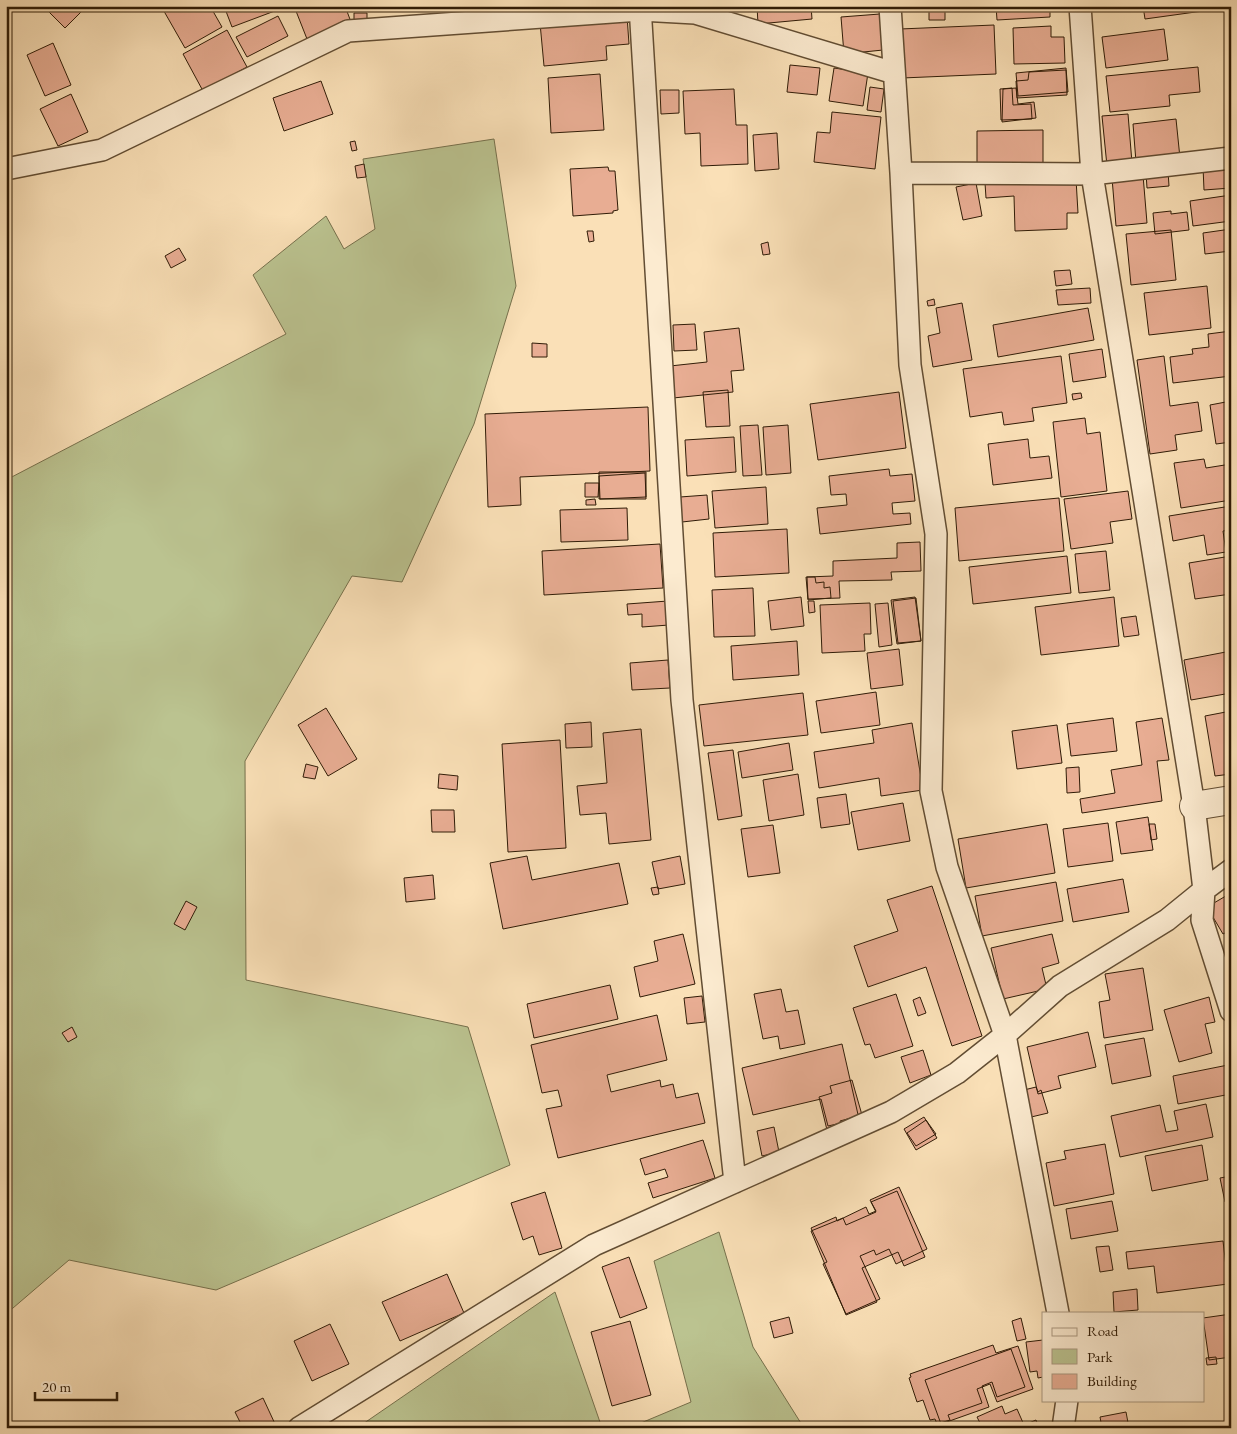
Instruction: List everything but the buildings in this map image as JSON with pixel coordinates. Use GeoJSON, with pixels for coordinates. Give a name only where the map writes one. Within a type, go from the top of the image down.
{"type":"FeatureCollection","features":[{"type":"Feature","properties":{"kind":"street"},"geometry":{"type":"LineString","coordinates":[[890,6],[901,173],[910,365],[936,534],[930,791],[947,866],[1005,1035],[1058,1312]]}},
{"type":"Feature","properties":{"kind":"street"},"geometry":{"type":"LineString","coordinates":[[1080,6],[1092,174],[1194,806],[1204,890],[1202,920],[1231,1011]]}},
{"type":"Feature","properties":{"kind":"street"},"geometry":{"type":"LineString","coordinates":[[6,169],[102,150],[348,31],[640,8],[694,13],[894,74]]}},
{"type":"Feature","properties":{"kind":"street"},"geometry":{"type":"LineString","coordinates":[[640,8],[682,700],[735,1182]]}},
{"type":"Feature","properties":{"kind":"street"},"geometry":{"type":"LineString","coordinates":[[901,173],[1092,174],[1231,158]]}},
{"type":"Feature","properties":{"kind":"street"},"geometry":{"type":"LineString","coordinates":[[1194,806],[1231,800]]}},
{"type":"Feature","properties":{"kind":"street"},"geometry":{"type":"LineString","coordinates":[[298,1428],[594,1245],[891,1112],[957,1073],[1005,1035],[1060,986],[1168,920],[1231,870]]}},
{"type":"Feature","properties":{"kind":"street"},"geometry":{"type":"LineString","coordinates":[[1063,1428],[1067,1402]]}},
{"type":"Feature","properties":{"kind":"green space"},"geometry":{"type":"Polygon","coordinates":[[[494,139],[516,286],[474,424],[402,582],[352,576],[245,761],[246,980],[468,1027],[510,1165],[216,1290],[69,1260],[6,1314],[6,480],[286,334],[253,275],[326,216],[344,249],[375,229],[363,159],[494,139]]]}},
{"type":"Feature","properties":{"kind":"green space"},"geometry":{"type":"Polygon","coordinates":[[[719,1232],[753,1347],[804,1428],[629,1428],[691,1402],[654,1261],[719,1232]]]}},
{"type":"Feature","properties":{"kind":"green space"},"geometry":{"type":"Polygon","coordinates":[[[555,1292],[602,1428],[357,1428],[555,1292]]]}}]}
